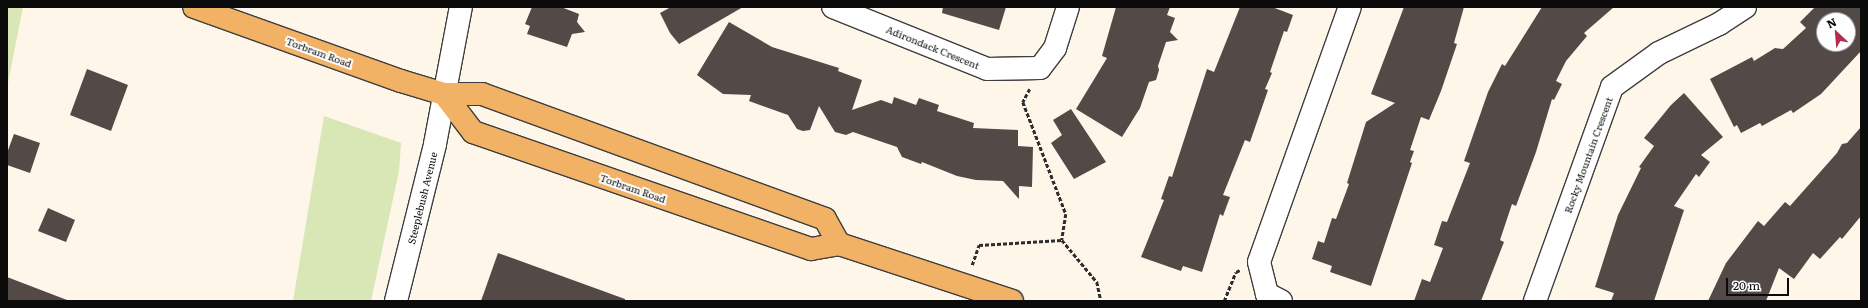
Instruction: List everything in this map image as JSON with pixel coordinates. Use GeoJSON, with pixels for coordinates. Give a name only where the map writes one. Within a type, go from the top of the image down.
{"type":"FeatureCollection","features":[{"type":"Feature","properties":{"kind":"main road","name":"Torbram Road"},"geometry":{"type":"LineString","coordinates":[[194,7],[401,81],[444,94],[482,94],[825,219],[839,244]]}},
{"type":"Feature","properties":{"kind":"main road","name":"Torbram Road"},"geometry":{"type":"LineString","coordinates":[[444,94],[473,132],[811,249],[839,244],[1012,301]]}},
{"type":"Feature","properties":{"kind":"street","name":"Steeplebush Avenue"},"geometry":{"type":"LineString","coordinates":[[396,301],[435,144],[461,7]]}},
{"type":"Feature","properties":{"kind":"street","name":"Adirondack Crescent"},"geometry":{"type":"LineString","coordinates":[[833,7],[987,68],[1040,68]]}},
{"type":"Feature","properties":{"kind":"street"},"geometry":{"type":"LineString","coordinates":[[1040,68],[1055,48],[1068,7]]}},
{"type":"Feature","properties":{"kind":"street"},"geometry":{"type":"LineString","coordinates":[[1281,301],[1267,294],[1258,262],[1350,7]]}},
{"type":"Feature","properties":{"kind":"street","name":"Rocky Mountain Crescent"},"geometry":{"type":"LineString","coordinates":[[1536,301],[1612,87],[1659,53],[1719,24],[1745,7]]}},
{"type":"Feature","properties":{"kind":"path"},"geometry":{"type":"LineString","coordinates":[[1040,68],[1023,102],[1066,214],[1062,240],[1097,282],[1101,301]]}},
{"type":"Feature","properties":{"kind":"path"},"geometry":{"type":"LineString","coordinates":[[964,285],[980,245],[1062,240]]}},
{"type":"Feature","properties":{"kind":"path"},"geometry":{"type":"LineString","coordinates":[[1224,301],[1236,272],[1258,262]]}},
{"type":"Feature","properties":{"kind":"green space"},"geometry":{"type":"Polygon","coordinates":[[[7,7],[23,7],[7,88],[7,7]]]}},
{"type":"Feature","properties":{"kind":"green space"},"geometry":{"type":"Polygon","coordinates":[[[324,116],[401,143],[399,171],[371,301],[293,301],[324,116]]]}},
{"type":"Feature","properties":{"kind":"building"},"geometry":{"type":"Polygon","coordinates":[[[532,7],[561,7],[579,14],[577,22],[585,32],[572,34],[567,47],[527,34],[530,26],[525,24],[532,7]]]}},
{"type":"Feature","properties":{"kind":"building"},"geometry":{"type":"Polygon","coordinates":[[[671,7],[743,7],[679,44],[670,33],[660,13],[671,7]]]}},
{"type":"Feature","properties":{"kind":"building"},"geometry":{"type":"Polygon","coordinates":[[[943,7],[1006,7],[999,30],[942,13],[943,7]]]}},
{"type":"Feature","properties":{"kind":"building"},"geometry":{"type":"Polygon","coordinates":[[[1116,7],[1170,7],[1167,15],[1175,18],[1170,32],[1178,40],[1166,42],[1158,66],[1159,70],[1156,80],[1149,82],[1140,108],[1122,137],[1076,109],[1107,58],[1102,56],[1116,7]]]}},
{"type":"Feature","properties":{"kind":"building"},"geometry":{"type":"Polygon","coordinates":[[[1240,7],[1272,7],[1293,15],[1287,32],[1284,31],[1270,72],[1272,73],[1265,89],[1268,90],[1250,142],[1245,140],[1223,195],[1230,197],[1223,216],[1220,214],[1202,272],[1183,266],[1181,271],[1141,257],[1164,200],[1161,199],[1169,176],[1172,177],[1207,69],[1214,72],[1240,7]]]}},
{"type":"Feature","properties":{"kind":"building"},"geometry":{"type":"Polygon","coordinates":[[[1404,7],[1464,7],[1454,43],[1457,44],[1441,91],[1429,120],[1421,117],[1410,150],[1414,151],[1410,162],[1412,163],[1371,286],[1330,272],[1332,266],[1312,259],[1318,241],[1324,243],[1332,218],[1336,219],[1349,184],[1347,183],[1366,122],[1395,103],[1371,94],[1404,7]]]}},
{"type":"Feature","properties":{"kind":"building"},"geometry":{"type":"Polygon","coordinates":[[[1542,7],[1614,7],[1584,33],[1587,36],[1566,61],[1556,81],[1562,84],[1554,100],[1552,99],[1536,152],[1516,206],[1512,204],[1500,240],[1504,242],[1481,301],[1414,301],[1422,279],[1430,282],[1443,248],[1434,245],[1442,221],[1447,222],[1470,163],[1464,161],[1488,92],[1502,64],[1505,66],[1542,7]]]}},
{"type":"Feature","properties":{"kind":"building"},"geometry":{"type":"Polygon","coordinates":[[[1815,7],[1861,7],[1861,51],[1821,94],[1793,113],[1791,110],[1762,126],[1760,123],[1741,133],[1737,125],[1734,127],[1710,79],[1752,57],[1754,61],[1775,48],[1783,49],[1806,28],[1800,22],[1815,7]]]}},
{"type":"Feature","properties":{"kind":"building"},"geometry":{"type":"Polygon","coordinates":[[[729,22],[772,47],[839,68],[838,71],[862,80],[852,110],[881,100],[892,104],[894,97],[916,105],[919,98],[939,105],[937,111],[974,123],[973,128],[1018,130],[1018,146],[1033,147],[1032,187],[1019,186],[1019,199],[1003,181],[976,180],[957,176],[922,162],[921,164],[902,157],[897,147],[853,132],[846,135],[835,132],[819,106],[810,130],[803,131],[797,129],[788,115],[749,101],[751,95],[723,94],[697,75],[729,22]]]}},
{"type":"Feature","properties":{"kind":"building"},"geometry":{"type":"Polygon","coordinates":[[[87,69],[128,85],[111,131],[70,115],[87,69]]]}},
{"type":"Feature","properties":{"kind":"building"},"geometry":{"type":"Polygon","coordinates":[[[1684,93],[1723,137],[1701,155],[1710,162],[1699,177],[1696,174],[1674,206],[1684,210],[1654,301],[1611,301],[1614,293],[1595,287],[1618,215],[1641,168],[1639,167],[1654,146],[1644,138],[1671,105],[1684,93]]]}},
{"type":"Feature","properties":{"kind":"building"},"geometry":{"type":"Polygon","coordinates":[[[1071,109],[1106,162],[1074,179],[1051,143],[1062,135],[1053,120],[1071,109]]]}},
{"type":"Feature","properties":{"kind":"building"},"geometry":{"type":"Polygon","coordinates":[[[1861,127],[1861,216],[1842,239],[1840,237],[1820,259],[1813,253],[1794,279],[1779,268],[1766,301],[1708,301],[1726,263],[1758,221],[1764,226],[1785,202],[1790,206],[1837,153],[1842,144],[1847,143],[1861,127]]]}},
{"type":"Feature","properties":{"kind":"building"},"geometry":{"type":"Polygon","coordinates":[[[14,134],[40,143],[30,173],[7,165],[7,153],[14,134]]]}},
{"type":"Feature","properties":{"kind":"building"},"geometry":{"type":"Polygon","coordinates":[[[48,208],[75,220],[66,242],[38,231],[48,208]]]}},
{"type":"Feature","properties":{"kind":"building"},"geometry":{"type":"Polygon","coordinates":[[[498,253],[625,299],[625,301],[481,301],[498,253]]]}},
{"type":"Feature","properties":{"kind":"building"},"geometry":{"type":"Polygon","coordinates":[[[7,277],[67,300],[7,301],[7,277]]]}}]}
